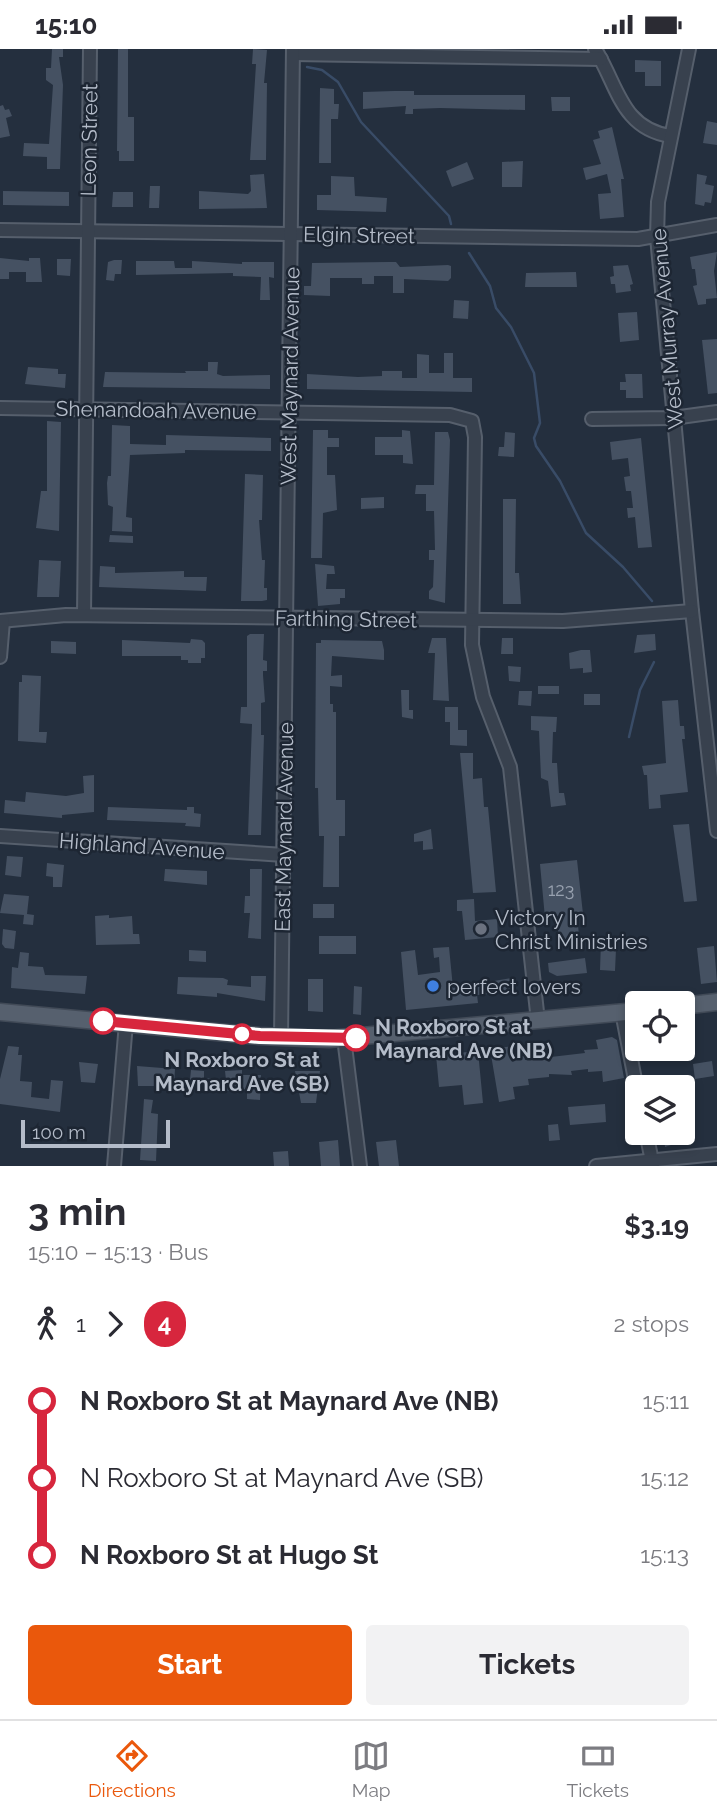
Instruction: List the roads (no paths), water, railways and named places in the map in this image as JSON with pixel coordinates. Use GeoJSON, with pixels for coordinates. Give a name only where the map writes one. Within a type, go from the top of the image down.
{"type":"FeatureCollection","features":[{"type":"Feature","properties":{"kind":"main road"},"geometry":{"type":"LineString","coordinates":[[695,1005],[717,1002]]}},
{"type":"Feature","properties":{"kind":"main road"},"geometry":{"type":"LineString","coordinates":[[0,1012],[281,1037],[344,1038],[625,1012]]}},
{"type":"Feature","properties":{"kind":"street","name":"Leon Street"},"geometry":{"type":"LineString","coordinates":[[84,615],[90,49]]}},
{"type":"Feature","properties":{"kind":"street","name":"West Murray Avenue"},"geometry":{"type":"LineString","coordinates":[[689,49],[658,202],[657,237],[692,611],[717,831]]}},
{"type":"Feature","properties":{"kind":"street"},"geometry":{"type":"LineString","coordinates":[[293,51],[598,54],[632,120],[646,130],[670,136]]}},
{"type":"Feature","properties":{"kind":"street","name":"West Maynard Avenue"},"geometry":{"type":"LineString","coordinates":[[287,618],[293,51]]}},
{"type":"Feature","properties":{"kind":"street","name":"Elgin Street"},"geometry":{"type":"LineString","coordinates":[[0,230],[638,239],[717,225]]}},
{"type":"Feature","properties":{"kind":"street","name":"Shenandoah Avenue"},"geometry":{"type":"LineString","coordinates":[[0,408],[466,417],[472,421],[474,428],[472,621]]}},
{"type":"Feature","properties":{"kind":"street"},"geometry":{"type":"LineString","coordinates":[[592,419],[673,418],[717,412]]}},
{"type":"Feature","properties":{"kind":"street","name":"Farthing Street"},"geometry":{"type":"LineString","coordinates":[[1,621],[84,615],[563,621],[692,611]]}},
{"type":"Feature","properties":{"kind":"street","name":"East Maynard Avenue"},"geometry":{"type":"LineString","coordinates":[[281,1037],[287,618]]}},
{"type":"Feature","properties":{"kind":"street"},"geometry":{"type":"LineString","coordinates":[[0,657],[1,621]]}},
{"type":"Feature","properties":{"kind":"street"},"geometry":{"type":"LineString","coordinates":[[472,621],[472,645],[483,697],[510,767],[538,1021]]}},
{"type":"Feature","properties":{"kind":"street","name":"Highland Avenue"},"geometry":{"type":"LineString","coordinates":[[0,836],[284,855]]}},
{"type":"Feature","properties":{"kind":"street"},"geometry":{"type":"LineString","coordinates":[[114,1166],[126,1023]]}},
{"type":"Feature","properties":{"kind":"street"},"geometry":{"type":"LineString","coordinates":[[344,1038],[360,1166]]}},
{"type":"Feature","properties":{"kind":"street"},"geometry":{"type":"LineString","coordinates":[[649,1145],[653,1163]]}},
{"type":"Feature","properties":{"kind":"street"},"geometry":{"type":"LineString","coordinates":[[596,1166],[653,1163],[717,1154]]}},
{"type":"Feature","properties":{"kind":"waterway"},"geometry":{"type":"LineString","coordinates":[[307,67],[322,70],[338,82],[361,122],[449,216],[451,224]]}},
{"type":"Feature","properties":{"kind":"waterway"},"geometry":{"type":"LineString","coordinates":[[469,253],[490,286],[496,308],[511,327],[534,373],[540,423],[534,438],[536,446],[560,481],[586,533],[623,567],[652,601]]}},
{"type":"Feature","properties":{"kind":"waterway"},"geometry":{"type":"LineString","coordinates":[[629,737],[640,690],[654,662]]}},
{"type":"Feature","properties":{"kind":"place","name":"Victory In Christ Ministries"},"geometry":{"type":"Point","coordinates":[481,929]}},
{"type":"Feature","properties":{"kind":"place","name":"perfect lovers"},"geometry":{"type":"Point","coordinates":[433,986]}},
{"type":"Feature","properties":{"kind":"place","name":"N Roxboro St at Maynard Ave (SB)"},"geometry":{"type":"Point","coordinates":[242,1034]}},
{"type":"Feature","properties":{"kind":"place","name":"N Roxboro St at Maynard Ave (NB)"},"geometry":{"type":"Point","coordinates":[356,1038]}}]}
